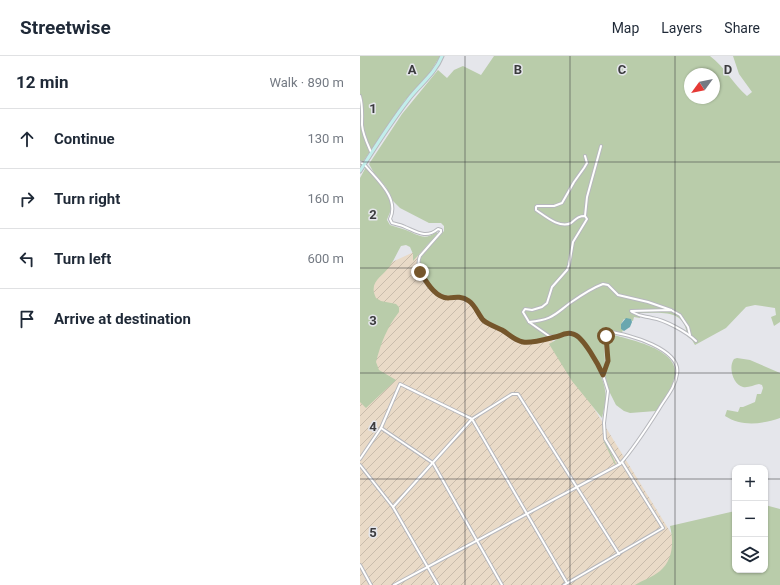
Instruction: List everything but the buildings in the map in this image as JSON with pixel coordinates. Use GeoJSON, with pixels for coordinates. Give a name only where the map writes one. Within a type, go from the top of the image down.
{"type":"FeatureCollection","features":[{"type":"Feature","properties":{"kind":"street"},"geometry":{"type":"LineString","coordinates":[[360,171],[371,152],[408,100],[438,64],[442,56]]}},
{"type":"Feature","properties":{"kind":"street"},"geometry":{"type":"LineString","coordinates":[[360,96],[363,112],[362,125],[365,138],[371,152]]}},
{"type":"Feature","properties":{"kind":"street"},"geometry":{"type":"LineString","coordinates":[[552,337],[529,322],[523,310],[532,310],[542,307],[547,303],[552,287],[567,270],[573,242],[587,220],[585,216],[587,197],[601,146]]}},
{"type":"Feature","properties":{"kind":"street"},"geometry":{"type":"LineString","coordinates":[[585,156],[587,164],[574,182],[562,203],[554,206],[537,206],[536,209],[550,219],[565,224],[570,224],[579,216],[585,216]]}},
{"type":"Feature","properties":{"kind":"street"},"geometry":{"type":"LineString","coordinates":[[360,162],[364,164],[386,190],[391,199],[393,211],[390,219],[392,223],[422,234],[431,233],[438,228],[441,229],[441,232],[418,259],[420,272],[433,290],[444,297],[457,296],[467,299],[487,323],[522,342],[532,343],[570,333],[577,335],[585,344],[603,375],[608,391],[604,423],[606,439],[663,528],[564,585]]}},
{"type":"Feature","properties":{"kind":"street"},"geometry":{"type":"LineString","coordinates":[[529,322],[546,319],[557,314],[570,303],[603,284],[608,285],[618,295],[648,302],[671,310],[680,315],[688,327],[690,335]]}},
{"type":"Feature","properties":{"kind":"street"},"geometry":{"type":"LineString","coordinates":[[671,310],[630,311],[641,317],[659,320],[690,335],[696,341]]}},
{"type":"Feature","properties":{"kind":"street"},"geometry":{"type":"LineString","coordinates":[[394,585],[621,463],[630,454],[670,394],[678,369],[673,360],[660,347],[610,332],[606,335],[608,361],[603,375]]}},
{"type":"Feature","properties":{"kind":"street"},"geometry":{"type":"LineString","coordinates":[[360,459],[381,428],[400,384],[472,419],[567,583]]}},
{"type":"Feature","properties":{"kind":"street"},"geometry":{"type":"LineString","coordinates":[[393,507],[472,419],[512,394],[518,394],[618,554]]}},
{"type":"Feature","properties":{"kind":"street"},"geometry":{"type":"LineString","coordinates":[[381,428],[433,463],[502,585]]}},
{"type":"Feature","properties":{"kind":"street"},"geometry":{"type":"LineString","coordinates":[[360,465],[393,507],[438,585]]}},
{"type":"Feature","properties":{"kind":"street"},"geometry":{"type":"LineString","coordinates":[[360,565],[371,585]]}},
{"type":"Feature","properties":{"kind":"shaded area"},"geometry":{"type":"Polygon","coordinates":[[[479,222],[703,585],[360,585],[360,279],[366,274],[479,222]]]}},
{"type":"Feature","properties":{"kind":"green space"},"geometry":{"type":"Polygon","coordinates":[[[360,56],[440,56],[429,74],[405,100],[360,166],[360,56]]]}},
{"type":"Feature","properties":{"kind":"green space"},"geometry":{"type":"Polygon","coordinates":[[[494,56],[710,56],[720,65],[747,96],[752,92],[739,74],[733,56],[780,56],[780,322],[774,326],[771,317],[776,315],[775,308],[755,305],[746,307],[726,328],[695,345],[687,336],[682,321],[677,316],[663,313],[640,313],[640,318],[634,317],[633,321],[624,319],[621,324],[621,328],[623,330],[621,335],[610,331],[606,332],[604,337],[605,365],[603,370],[595,360],[585,342],[576,333],[571,331],[534,341],[522,341],[486,320],[470,299],[444,295],[436,291],[422,274],[419,265],[420,257],[444,231],[444,226],[441,223],[429,223],[400,208],[392,200],[386,187],[374,173],[369,164],[402,114],[438,70],[447,78],[454,70],[463,66],[481,75],[494,56]]]}},
{"type":"Feature","properties":{"kind":"green space"},"geometry":{"type":"Polygon","coordinates":[[[366,167],[382,186],[388,196],[391,211],[387,220],[390,225],[425,237],[436,232],[438,233],[413,261],[413,254],[410,247],[406,245],[401,246],[390,266],[375,284],[374,292],[376,298],[381,301],[396,304],[399,307],[399,312],[391,323],[385,336],[376,362],[379,370],[396,380],[366,408],[360,402],[360,178],[366,167]]]}},
{"type":"Feature","properties":{"kind":"green space"},"geometry":{"type":"Polygon","coordinates":[[[610,334],[650,346],[668,357],[673,364],[675,373],[673,383],[656,411],[630,413],[624,411],[616,405],[605,378],[608,360],[607,336],[610,334]]]}},
{"type":"Feature","properties":{"kind":"green space"},"geometry":{"type":"Polygon","coordinates":[[[568,335],[577,338],[581,342],[590,355],[602,378],[606,397],[602,418],[572,381],[549,344],[568,335]]]}},
{"type":"Feature","properties":{"kind":"green space"},"geometry":{"type":"Polygon","coordinates":[[[734,359],[750,360],[780,373],[780,418],[759,423],[745,423],[738,422],[725,416],[727,410],[738,412],[740,407],[755,402],[757,394],[761,394],[763,388],[762,385],[759,384],[749,387],[739,386],[732,375],[731,366],[734,359]]]}},
{"type":"Feature","properties":{"kind":"green space"},"geometry":{"type":"Polygon","coordinates":[[[602,424],[605,440],[616,464],[615,465],[604,442],[602,424]]]}},
{"type":"Feature","properties":{"kind":"green space"},"geometry":{"type":"Polygon","coordinates":[[[768,506],[780,509],[780,585],[635,585],[660,571],[668,562],[672,544],[670,526],[732,512],[732,573],[768,573],[768,506]]]}},
{"type":"Feature","properties":{"kind":"water"},"geometry":{"type":"Polygon","coordinates":[[[626,318],[631,319],[632,322],[630,327],[624,331],[621,329],[621,324],[626,318]]]}},
{"type":"Feature","properties":{"kind":"route"},"geometry":{"type":"LineString","coordinates":[[420,272],[431,288],[442,297],[448,298],[457,296],[467,299],[487,323],[522,342],[532,343],[570,333],[577,335],[585,344],[603,375],[608,361],[606,336]]}}]}
